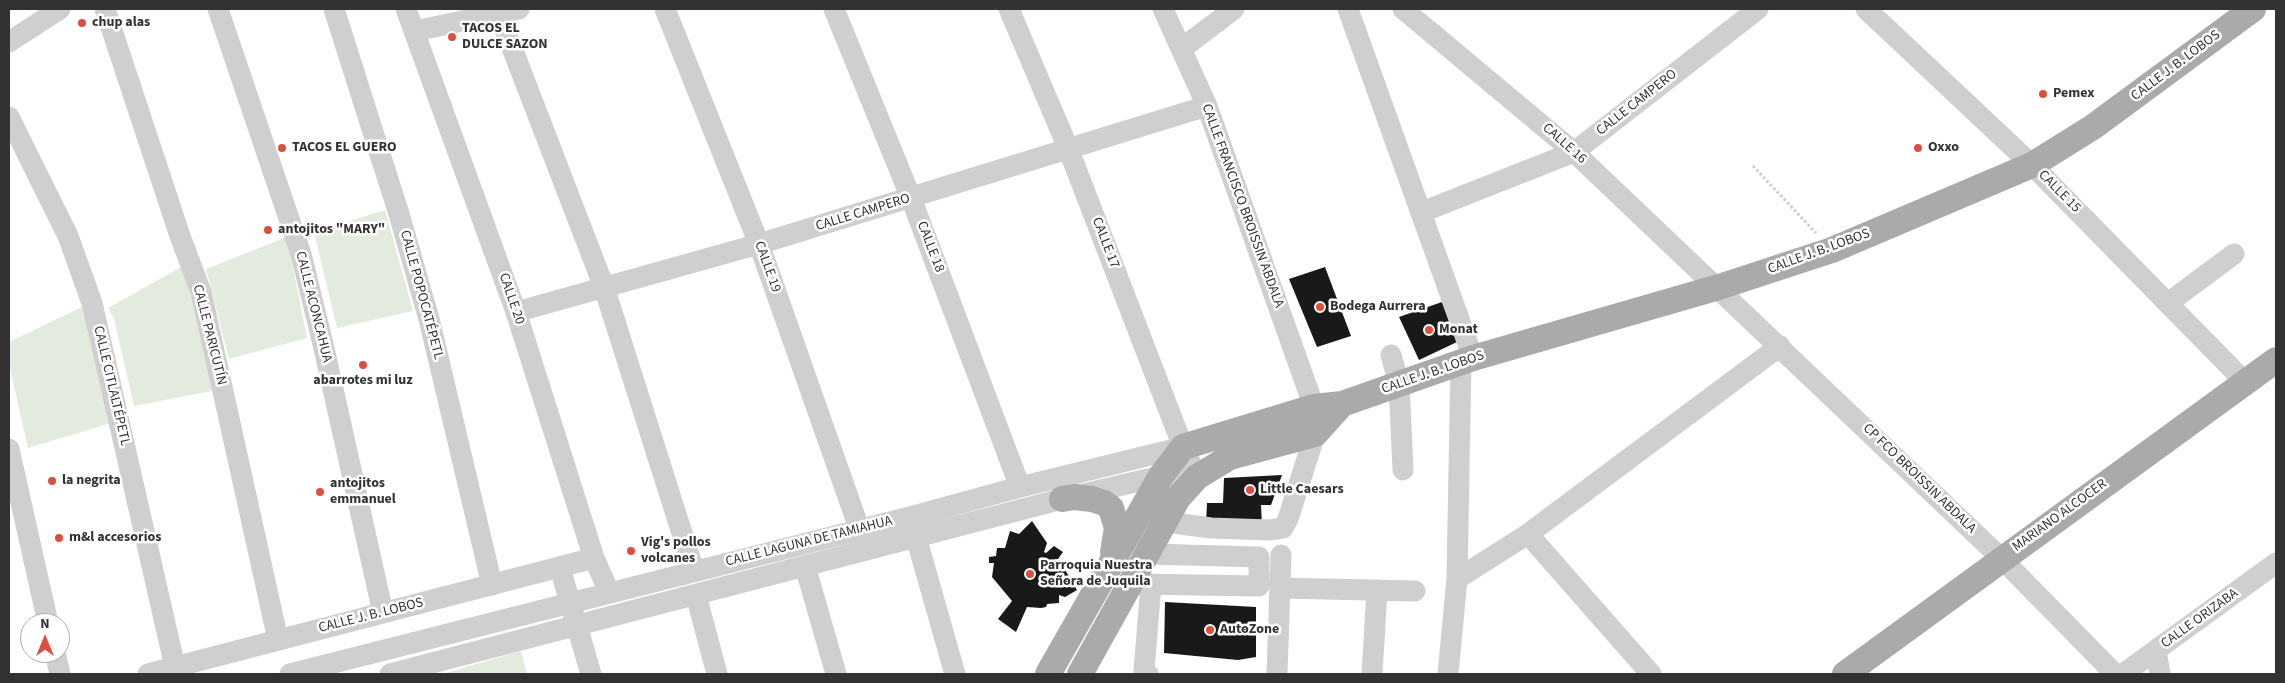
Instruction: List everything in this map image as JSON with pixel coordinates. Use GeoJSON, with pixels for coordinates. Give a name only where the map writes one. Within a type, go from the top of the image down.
{"type":"FeatureCollection","features":[{"type":"Feature","properties":{"kind":"main road","name":"CALLE J. B. LOBOS"},"geometry":{"type":"LineString","coordinates":[[1183,447],[1314,407],[1342,404],[1467,360],[1719,287],[1832,250],[2032,165],[2093,127],[2253,9]]}},
{"type":"Feature","properties":{"kind":"main road","name":"MARIANO ALCOCER"},"geometry":{"type":"LineString","coordinates":[[1845,674],[2276,360]]}},
{"type":"Feature","properties":{"kind":"main road","name":"CALLE J. B. LOBOS"},"geometry":{"type":"LineString","coordinates":[[1315,434],[1342,404]]}},
{"type":"Feature","properties":{"kind":"main road"},"geometry":{"type":"LineString","coordinates":[[1080,674],[1142,584],[1148,554],[1178,498],[1197,478],[1230,457],[1315,434]]}},
{"type":"Feature","properties":{"kind":"main road"},"geometry":{"type":"LineString","coordinates":[[1048,674],[1161,476],[1183,447]]}},
{"type":"Feature","properties":{"kind":"main road"},"geometry":{"type":"LineString","coordinates":[[1062,499],[1074,497],[1092,499],[1104,503],[1111,508],[1117,528],[1108,570]]}},
{"type":"Feature","properties":{"kind":"street"},"geometry":{"type":"LineString","coordinates":[[9,42],[60,9]]}},
{"type":"Feature","properties":{"kind":"street","name":"CALLE PARICUTÍN"},"geometry":{"type":"LineString","coordinates":[[106,9],[180,236],[201,292],[278,640]]}},
{"type":"Feature","properties":{"kind":"street","name":"CALLE ACONCAHUA"},"geometry":{"type":"LineString","coordinates":[[218,9],[301,254],[383,613]]}},
{"type":"Feature","properties":{"kind":"street","name":"CALLE POPOCATÉPETL"},"geometry":{"type":"LineString","coordinates":[[334,9],[396,204],[429,319],[492,585]]}},
{"type":"Feature","properties":{"kind":"street","name":"CALLE 20"},"geometry":{"type":"LineString","coordinates":[[406,9],[516,312],[594,558],[609,592]]}},
{"type":"Feature","properties":{"kind":"street","name":"CALLE 19"},"geometry":{"type":"LineString","coordinates":[[664,9],[759,244],[859,528]]}},
{"type":"Feature","properties":{"kind":"street","name":"CALLE 18"},"geometry":{"type":"LineString","coordinates":[[834,9],[911,198],[1020,487]]}},
{"type":"Feature","properties":{"kind":"street","name":"CALLE 17"},"geometry":{"type":"LineString","coordinates":[[1009,9],[1068,148],[1183,447],[1197,478]]}},
{"type":"Feature","properties":{"kind":"street","name":"CALLE FRANCISCO BROISSIN ABDALA"},"geometry":{"type":"LineString","coordinates":[[1163,9],[1207,106],[1314,407],[1315,434],[1288,519],[1283,528],[1269,530],[1211,528],[1166,522]]}},
{"type":"Feature","properties":{"kind":"street"},"geometry":{"type":"LineString","coordinates":[[1181,49],[1234,9]]}},
{"type":"Feature","properties":{"kind":"street"},"geometry":{"type":"LineString","coordinates":[[1348,9],[1422,212],[1467,360],[1457,579],[1448,674]]}},
{"type":"Feature","properties":{"kind":"street","name":"CALLE 16"},"geometry":{"type":"LineString","coordinates":[[1403,9],[1574,152],[1719,287]]}},
{"type":"Feature","properties":{"kind":"street","name":"CALLE CAMPERO"},"geometry":{"type":"LineString","coordinates":[[1422,212],[1574,152],[1758,9]]}},
{"type":"Feature","properties":{"kind":"street","name":"CALLE 15"},"geometry":{"type":"LineString","coordinates":[[1866,9],[2032,165],[2245,382]]}},
{"type":"Feature","properties":{"kind":"street"},"geometry":{"type":"LineString","coordinates":[[415,31],[509,11],[604,287],[694,571]]}},
{"type":"Feature","properties":{"kind":"street","name":"CALLE CAMPERO"},"geometry":{"type":"LineString","coordinates":[[516,312],[759,244],[1207,106]]}},
{"type":"Feature","properties":{"kind":"street","name":"CALLE CITLALTÉPETL"},"geometry":{"type":"LineString","coordinates":[[9,117],[68,236],[92,303],[175,667]]}},
{"type":"Feature","properties":{"kind":"street"},"geometry":{"type":"LineString","coordinates":[[2168,303],[2234,254]]}},
{"type":"Feature","properties":{"kind":"street","name":"CP FCO BROISSIN ABDALA"},"geometry":{"type":"LineString","coordinates":[[1719,287],[2002,559],[2115,674]]}},
{"type":"Feature","properties":{"kind":"street"},"geometry":{"type":"LineString","coordinates":[[1457,579],[1528,534],[1780,346]]}},
{"type":"Feature","properties":{"kind":"street"},"geometry":{"type":"LineString","coordinates":[[1391,355],[1399,384],[1403,470]]}},
{"type":"Feature","properties":{"kind":"street","name":"CALLE LAGUNA DE TAMIAHUA"},"geometry":{"type":"LineString","coordinates":[[390,674],[577,627],[805,566],[1020,487],[1183,447]]}},
{"type":"Feature","properties":{"kind":"street"},"geometry":{"type":"LineString","coordinates":[[9,449],[46,613]]}},
{"type":"Feature","properties":{"kind":"street","name":"CALLE LAGUNA DE TAMIAHUA"},"geometry":{"type":"LineString","coordinates":[[290,674],[859,528],[913,526],[1062,499],[1161,476],[1197,478]]}},
{"type":"Feature","properties":{"kind":"street"},"geometry":{"type":"LineString","coordinates":[[913,526],[955,674]]}},
{"type":"Feature","properties":{"kind":"street"},"geometry":{"type":"LineString","coordinates":[[1528,534],[1651,674]]}},
{"type":"Feature","properties":{"kind":"street"},"geometry":{"type":"LineString","coordinates":[[1146,672],[1142,584],[1259,586],[1259,557],[1148,554]]}},
{"type":"Feature","properties":{"kind":"street"},"geometry":{"type":"LineString","coordinates":[[1277,674],[1281,555]]}},
{"type":"Feature","properties":{"kind":"street","name":"CALLE J. B. LOBOS"},"geometry":{"type":"LineString","coordinates":[[148,674],[594,558]]}},
{"type":"Feature","properties":{"kind":"street","name":"CALLE ORIZABA"},"geometry":{"type":"LineString","coordinates":[[2122,674],[2276,563]]}},
{"type":"Feature","properties":{"kind":"street"},"geometry":{"type":"LineString","coordinates":[[805,566],[836,674]]}},
{"type":"Feature","properties":{"kind":"street"},"geometry":{"type":"LineString","coordinates":[[560,568],[591,674]]}},
{"type":"Feature","properties":{"kind":"street"},"geometry":{"type":"LineString","coordinates":[[1280,588],[1415,591]]}},
{"type":"Feature","properties":{"kind":"street"},"geometry":{"type":"LineString","coordinates":[[1372,674],[1377,590]]}},
{"type":"Feature","properties":{"kind":"street"},"geometry":{"type":"LineString","coordinates":[[696,595],[717,674]]}},
{"type":"Feature","properties":{"kind":"street"},"geometry":{"type":"LineString","coordinates":[[2156,651],[2160,674]]}},
{"type":"Feature","properties":{"kind":"path"},"geometry":{"type":"LineString","coordinates":[[1753,166],[1832,250]]}},
{"type":"Feature","properties":{"kind":"shaded area"},"geometry":{"type":"Polygon","coordinates":[[[385,210],[413,311],[337,328],[314,232],[385,210]]]}},
{"type":"Feature","properties":{"kind":"shaded area"},"geometry":{"type":"Polygon","coordinates":[[[287,237],[307,338],[229,359],[206,269],[287,237]]]}},
{"type":"Feature","properties":{"kind":"shaded area"},"geometry":{"type":"Polygon","coordinates":[[[183,266],[195,303],[217,390],[134,406],[114,319],[108,308],[183,266]]]}},
{"type":"Feature","properties":{"kind":"shaded area"},"geometry":{"type":"Polygon","coordinates":[[[84,306],[111,423],[28,448],[9,364],[9,342],[84,306]]]}},
{"type":"Feature","properties":{"kind":"shaded area"},"geometry":{"type":"Polygon","coordinates":[[[521,651],[527,674],[442,674],[521,651]]]}},
{"type":"Feature","properties":{"kind":"building","name":"Bodega Aurrera"},"geometry":{"type":"Polygon","coordinates":[[[1325,267],[1351,336],[1317,347],[1289,279],[1325,267]]]}},
{"type":"Feature","properties":{"kind":"building","name":"Monat"},"geometry":{"type":"Polygon","coordinates":[[[1442,302],[1457,342],[1419,360],[1399,317],[1442,302]]]}},
{"type":"Feature","properties":{"kind":"building","name":"Little Caesars"},"geometry":{"type":"Polygon","coordinates":[[[1282,475],[1271,505],[1261,505],[1262,526],[1206,523],[1207,503],[1223,503],[1224,478],[1282,475]]]}},
{"type":"Feature","properties":{"kind":"building","name":"Parroquia Nuestra Señora de Juquila"},"geometry":{"type":"Polygon","coordinates":[[[1032,521],[1047,543],[1044,552],[1046,553],[1054,546],[1063,552],[1058,559],[1048,560],[1055,565],[1061,563],[1077,590],[1065,597],[1059,595],[1059,603],[1047,604],[1046,607],[1041,608],[1027,607],[1016,632],[998,619],[1012,601],[992,577],[994,563],[989,563],[989,557],[996,556],[997,548],[1005,548],[1010,531],[1019,534],[1032,521]]]}},
{"type":"Feature","properties":{"kind":"building","name":"AutoZone"},"geometry":{"type":"Polygon","coordinates":[[[1165,602],[1256,607],[1256,657],[1238,660],[1164,653],[1165,602]]]}},
{"type":"Feature","properties":{"kind":"place","name":"chup alas"},"geometry":{"type":"Point","coordinates":[82,23]}},
{"type":"Feature","properties":{"kind":"place","name":"TACOS EL DULCE SAZON"},"geometry":{"type":"Point","coordinates":[452,37]}},
{"type":"Feature","properties":{"kind":"place","name":"Pemex"},"geometry":{"type":"Point","coordinates":[2043,94]}},
{"type":"Feature","properties":{"kind":"place","name":"TACOS EL GUERO"},"geometry":{"type":"Point","coordinates":[282,148]}},
{"type":"Feature","properties":{"kind":"place","name":"Oxxo"},"geometry":{"type":"Point","coordinates":[1918,148]}},
{"type":"Feature","properties":{"kind":"place","name":"antojitos \"MARY\""},"geometry":{"type":"Point","coordinates":[268,230]}},
{"type":"Feature","properties":{"kind":"place","name":"Bodega Aurrera"},"geometry":{"type":"Point","coordinates":[1320,307]}},
{"type":"Feature","properties":{"kind":"place","name":"Monat"},"geometry":{"type":"Point","coordinates":[1429,330]}},
{"type":"Feature","properties":{"kind":"place","name":"abarrotes mi luz"},"geometry":{"type":"Point","coordinates":[363,365]}},
{"type":"Feature","properties":{"kind":"place","name":"la negrita"},"geometry":{"type":"Point","coordinates":[52,481]}},
{"type":"Feature","properties":{"kind":"place","name":"Little Caesars"},"geometry":{"type":"Point","coordinates":[1250,490]}},
{"type":"Feature","properties":{"kind":"place","name":"antojitos emmanuel"},"geometry":{"type":"Point","coordinates":[320,492]}},
{"type":"Feature","properties":{"kind":"place","name":"m&l accesorios"},"geometry":{"type":"Point","coordinates":[59,538]}},
{"type":"Feature","properties":{"kind":"place","name":"Vig's pollos volcanes"},"geometry":{"type":"Point","coordinates":[631,551]}},
{"type":"Feature","properties":{"kind":"place","name":"Parroquia Nuestra Señora de Juquila"},"geometry":{"type":"Point","coordinates":[1030,574]}},
{"type":"Feature","properties":{"kind":"place","name":"AutoZone"},"geometry":{"type":"Point","coordinates":[1210,630]}}]}
